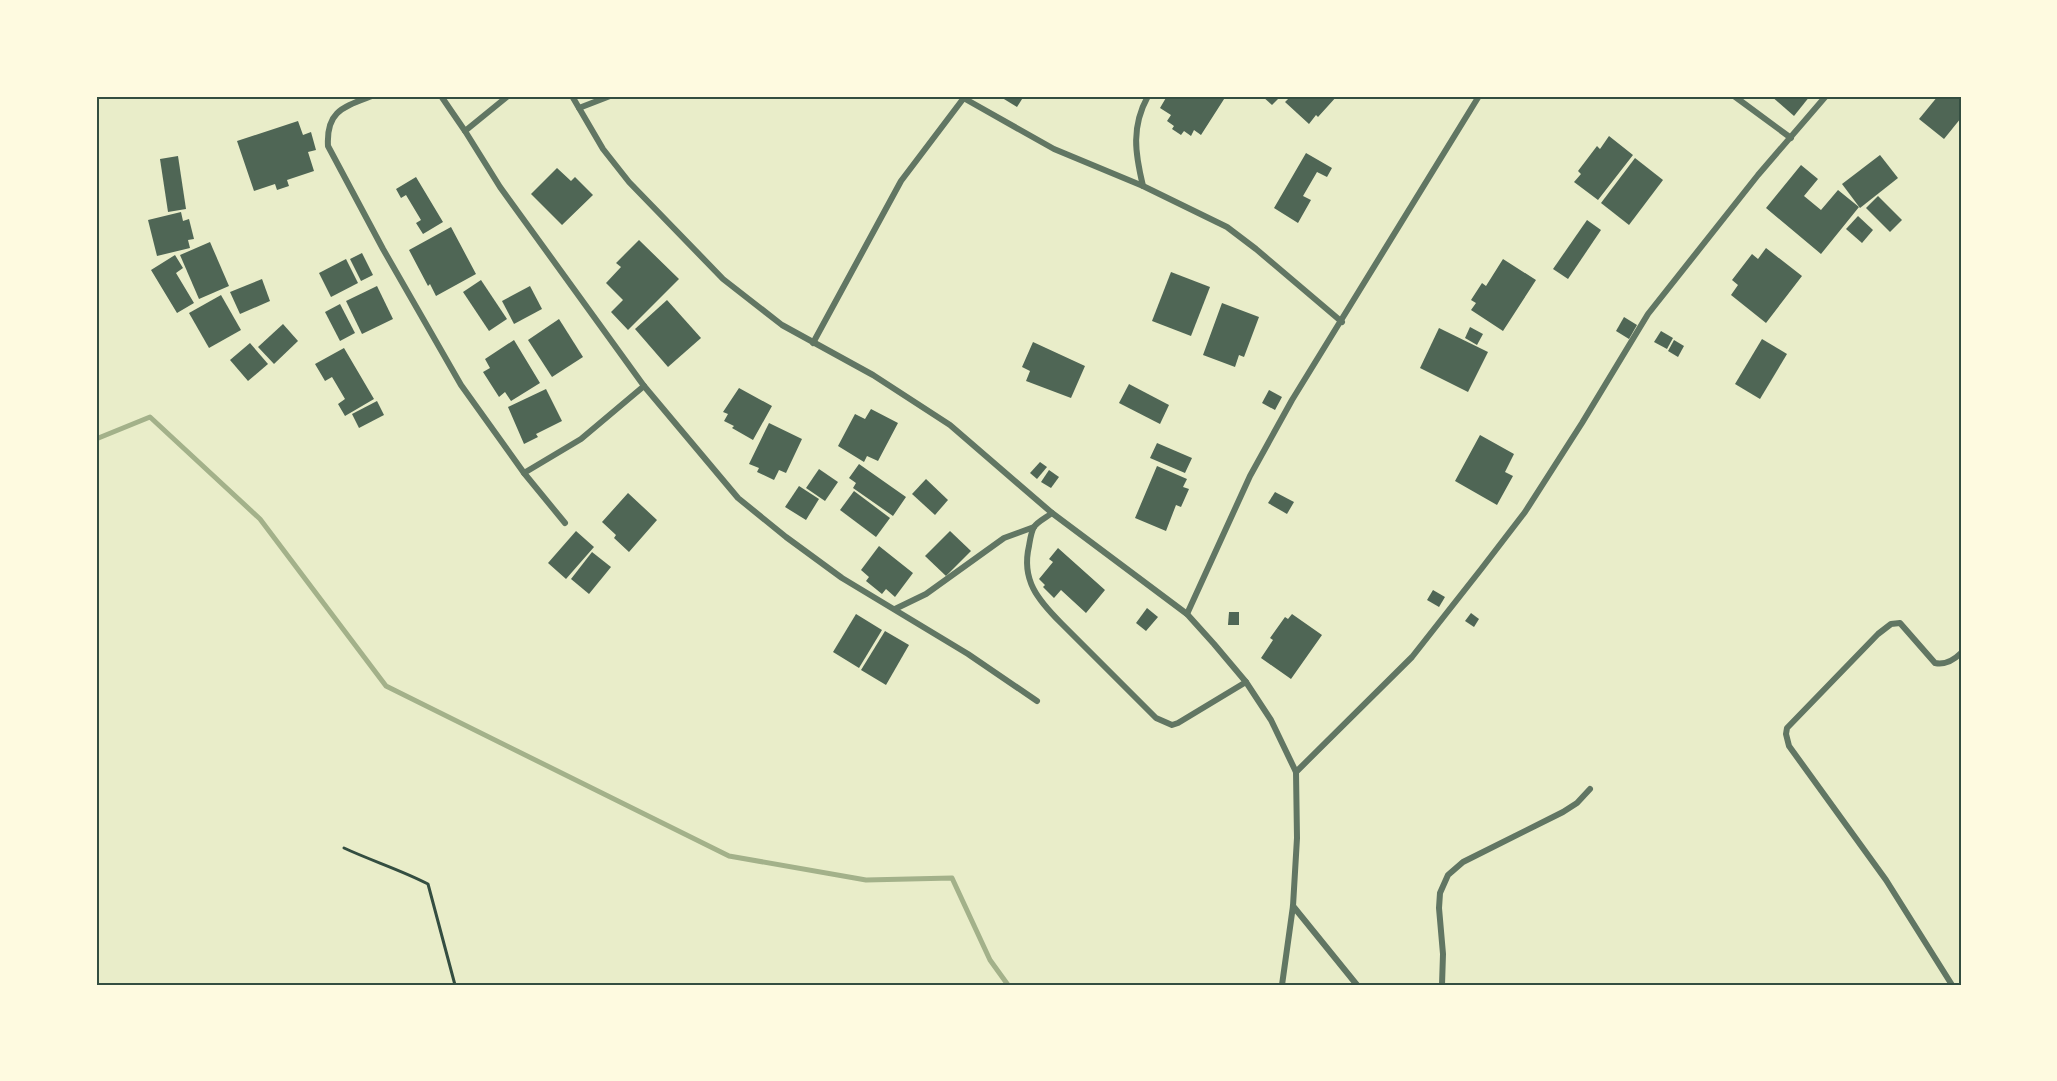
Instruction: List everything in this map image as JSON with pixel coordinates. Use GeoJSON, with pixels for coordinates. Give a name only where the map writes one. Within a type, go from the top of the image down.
{"type":"FeatureCollection","features":[{"type":"Feature","properties":{"kind":"street"},"geometry":{"type":"LineString","coordinates":[[372,96],[346,106],[331,120],[327,130],[328,146],[383,249],[461,385],[524,473],[565,523]]}},
{"type":"Feature","properties":{"kind":"street"},"geometry":{"type":"LineString","coordinates":[[441,96],[500,187],[644,386],[738,498],[842,578],[968,654],[1037,701]]}},
{"type":"Feature","properties":{"kind":"street"},"geometry":{"type":"LineString","coordinates":[[465,131],[508,96]]}},
{"type":"Feature","properties":{"kind":"street"},"geometry":{"type":"LineString","coordinates":[[572,96],[603,149],[629,182],[723,279],[782,326],[873,375],[950,425],[1052,513],[1187,614],[1246,682],[1271,720],[1296,772],[1293,906],[1282,985]]}},
{"type":"Feature","properties":{"kind":"street"},"geometry":{"type":"LineString","coordinates":[[579,108],[610,96]]}},
{"type":"Feature","properties":{"kind":"street"},"geometry":{"type":"LineString","coordinates":[[1143,186],[1135,151],[1137,125],[1148,96]]}},
{"type":"Feature","properties":{"kind":"street"},"geometry":{"type":"LineString","coordinates":[[1187,614],[1250,476],[1293,400],[1479,96]]}},
{"type":"Feature","properties":{"kind":"street"},"geometry":{"type":"LineString","coordinates":[[1734,96],[1791,138]]}},
{"type":"Feature","properties":{"kind":"street"},"geometry":{"type":"LineString","coordinates":[[1296,772],[1412,657],[1482,568],[1525,512],[1648,314],[1758,175],[1826,96]]}},
{"type":"Feature","properties":{"kind":"street"},"geometry":{"type":"LineString","coordinates":[[813,343],[901,181],[961,97],[1054,149],[1143,186],[1227,227],[1342,322]]}},
{"type":"Feature","properties":{"kind":"street"},"geometry":{"type":"LineString","coordinates":[[524,473],[581,439],[644,386]]}},
{"type":"Feature","properties":{"kind":"street"},"geometry":{"type":"LineString","coordinates":[[895,609],[926,594],[1004,538],[1034,527],[1052,513]]}},
{"type":"Feature","properties":{"kind":"street"},"geometry":{"type":"LineString","coordinates":[[1034,527],[1027,555],[1027,572],[1034,590],[1053,616],[1156,718],[1172,725],[1178,723],[1246,682]]}},
{"type":"Feature","properties":{"kind":"street"},"geometry":{"type":"LineString","coordinates":[[1953,985],[1886,880],[1789,746],[1786,734],[1787,728],[1878,634],[1891,624],[1900,623],[1935,663],[1948,662],[1961,653]]}},
{"type":"Feature","properties":{"kind":"street"},"geometry":{"type":"LineString","coordinates":[[1442,985],[1443,954],[1438,908],[1440,893],[1448,875],[1463,862],[1563,812],[1577,803],[1590,789]]}},
{"type":"Feature","properties":{"kind":"street"},"geometry":{"type":"LineString","coordinates":[[1293,906],[1357,985]]}},
{"type":"Feature","properties":{"kind":"path"},"geometry":{"type":"LineString","coordinates":[[344,848],[364,858],[396,868],[428,884],[455,985]]}},
{"type":"Feature","properties":{"kind":"building"},"geometry":{"type":"Polygon","coordinates":[[[999,96],[1024,96],[1017,107],[999,96]]]}},
{"type":"Feature","properties":{"kind":"building"},"geometry":{"type":"Polygon","coordinates":[[[1167,96],[1226,96],[1201,135],[1194,130],[1191,136],[1184,131],[1181,135],[1172,129],[1174,126],[1167,121],[1171,115],[1160,108],[1167,96]]]}},
{"type":"Feature","properties":{"kind":"building"},"geometry":{"type":"Polygon","coordinates":[[[1262,96],[1281,96],[1272,105],[1262,96]]]}},
{"type":"Feature","properties":{"kind":"building"},"geometry":{"type":"Polygon","coordinates":[[[1291,96],[1337,96],[1309,124],[1285,102],[1291,96]]]}},
{"type":"Feature","properties":{"kind":"building"},"geometry":{"type":"Polygon","coordinates":[[[1771,96],[1810,96],[1794,116],[1771,96]]]}},
{"type":"Feature","properties":{"kind":"building"},"geometry":{"type":"Polygon","coordinates":[[[1938,96],[1961,96],[1961,118],[1944,139],[1919,119],[1938,96]]]}},
{"type":"Feature","properties":{"kind":"building"},"geometry":{"type":"Polygon","coordinates":[[[298,121],[303,135],[311,132],[316,150],[308,152],[314,171],[287,180],[289,186],[277,190],[275,184],[254,191],[237,141],[298,121]]]}},
{"type":"Feature","properties":{"kind":"building"},"geometry":{"type":"Polygon","coordinates":[[[1609,136],[1633,155],[1598,200],[1574,182],[1581,174],[1578,171],[1597,146],[1600,149],[1609,136]]]}},
{"type":"Feature","properties":{"kind":"building"},"geometry":{"type":"Polygon","coordinates":[[[1306,153],[1332,168],[1327,177],[1317,172],[1303,196],[1311,200],[1298,223],[1274,208],[1306,153]]]}},
{"type":"Feature","properties":{"kind":"building"},"geometry":{"type":"Polygon","coordinates":[[[1880,155],[1898,178],[1860,208],[1842,184],[1880,155]]]}},
{"type":"Feature","properties":{"kind":"building"},"geometry":{"type":"Polygon","coordinates":[[[178,156],[186,209],[168,212],[160,159],[178,156]]]}},
{"type":"Feature","properties":{"kind":"building"},"geometry":{"type":"Polygon","coordinates":[[[1635,158],[1663,180],[1629,225],[1601,203],[1635,158]]]}},
{"type":"Feature","properties":{"kind":"building"},"geometry":{"type":"Polygon","coordinates":[[[1801,165],[1818,179],[1804,196],[1821,210],[1838,190],[1859,207],[1821,254],[1766,208],[1801,165]]]}},
{"type":"Feature","properties":{"kind":"building"},"geometry":{"type":"Polygon","coordinates":[[[557,168],[571,181],[575,177],[593,195],[562,225],[531,194],[557,168]]]}},
{"type":"Feature","properties":{"kind":"building"},"geometry":{"type":"Polygon","coordinates":[[[416,177],[443,222],[423,234],[416,223],[421,220],[406,195],[401,198],[396,189],[416,177]]]}},
{"type":"Feature","properties":{"kind":"building"},"geometry":{"type":"Polygon","coordinates":[[[1878,196],[1902,220],[1890,232],[1866,208],[1878,196]]]}},
{"type":"Feature","properties":{"kind":"building"},"geometry":{"type":"Polygon","coordinates":[[[181,212],[183,221],[189,219],[194,239],[188,240],[190,248],[157,256],[148,220],[181,212]]]}},
{"type":"Feature","properties":{"kind":"building"},"geometry":{"type":"Polygon","coordinates":[[[1858,216],[1873,230],[1862,243],[1846,229],[1858,216]]]}},
{"type":"Feature","properties":{"kind":"building"},"geometry":{"type":"Polygon","coordinates":[[[1587,220],[1601,230],[1568,279],[1553,269],[1587,220]]]}},
{"type":"Feature","properties":{"kind":"building"},"geometry":{"type":"Polygon","coordinates":[[[451,227],[476,274],[436,296],[430,284],[428,286],[409,250],[451,227]]]}},
{"type":"Feature","properties":{"kind":"building"},"geometry":{"type":"Polygon","coordinates":[[[639,240],[679,279],[628,330],[611,312],[623,300],[606,283],[621,267],[616,263],[639,240]]]}},
{"type":"Feature","properties":{"kind":"building"},"geometry":{"type":"Polygon","coordinates":[[[210,242],[229,286],[199,299],[180,255],[210,242]]]}},
{"type":"Feature","properties":{"kind":"building"},"geometry":{"type":"Polygon","coordinates":[[[1766,248],[1802,276],[1766,323],[1731,295],[1738,285],[1732,280],[1752,254],[1758,259],[1766,248]]]}},
{"type":"Feature","properties":{"kind":"building"},"geometry":{"type":"Polygon","coordinates":[[[362,253],[373,275],[361,281],[350,259],[362,253]]]}},
{"type":"Feature","properties":{"kind":"building"},"geometry":{"type":"Polygon","coordinates":[[[175,255],[183,268],[176,273],[194,303],[177,313],[151,270],[175,255]]]}},
{"type":"Feature","properties":{"kind":"building"},"geometry":{"type":"Polygon","coordinates":[[[346,259],[358,283],[331,297],[319,273],[346,259]]]}},
{"type":"Feature","properties":{"kind":"building"},"geometry":{"type":"Polygon","coordinates":[[[1503,259],[1536,280],[1503,331],[1471,310],[1476,303],[1471,300],[1482,283],[1486,286],[1503,259]]]}},
{"type":"Feature","properties":{"kind":"building"},"geometry":{"type":"Polygon","coordinates":[[[1171,272],[1210,287],[1191,336],[1152,321],[1171,272]]]}},
{"type":"Feature","properties":{"kind":"building"},"geometry":{"type":"Polygon","coordinates":[[[262,279],[270,301],[240,314],[230,292],[262,279]]]}},
{"type":"Feature","properties":{"kind":"building"},"geometry":{"type":"Polygon","coordinates":[[[481,280],[507,319],[489,331],[463,292],[481,280]]]}},
{"type":"Feature","properties":{"kind":"building"},"geometry":{"type":"Polygon","coordinates":[[[377,286],[393,319],[362,334],[346,301],[377,286]]]}},
{"type":"Feature","properties":{"kind":"building"},"geometry":{"type":"Polygon","coordinates":[[[530,286],[542,309],[514,324],[502,301],[530,286]]]}},
{"type":"Feature","properties":{"kind":"building"},"geometry":{"type":"Polygon","coordinates":[[[221,295],[241,330],[209,348],[189,313],[221,295]]]}},
{"type":"Feature","properties":{"kind":"building"},"geometry":{"type":"Polygon","coordinates":[[[667,300],[701,338],[668,367],[635,329],[667,300]]]}},
{"type":"Feature","properties":{"kind":"building"},"geometry":{"type":"Polygon","coordinates":[[[1222,303],[1259,317],[1244,357],[1239,355],[1235,367],[1203,355],[1222,303]]]}},
{"type":"Feature","properties":{"kind":"building"},"geometry":{"type":"Polygon","coordinates":[[[340,304],[355,333],[340,341],[325,312],[340,304]]]}},
{"type":"Feature","properties":{"kind":"building"},"geometry":{"type":"Polygon","coordinates":[[[1624,317],[1637,325],[1629,339],[1616,331],[1624,317]]]}},
{"type":"Feature","properties":{"kind":"building"},"geometry":{"type":"Polygon","coordinates":[[[559,319],[583,357],[552,377],[528,340],[559,319]]]}},
{"type":"Feature","properties":{"kind":"building"},"geometry":{"type":"Polygon","coordinates":[[[283,324],[298,341],[274,364],[258,347],[283,324]]]}},
{"type":"Feature","properties":{"kind":"building"},"geometry":{"type":"Polygon","coordinates":[[[1470,327],[1483,334],[1477,345],[1465,338],[1470,327]]]}},
{"type":"Feature","properties":{"kind":"building"},"geometry":{"type":"Polygon","coordinates":[[[1439,328],[1488,352],[1468,392],[1420,368],[1439,328]]]}},
{"type":"Feature","properties":{"kind":"building"},"geometry":{"type":"Polygon","coordinates":[[[1661,331],[1673,338],[1667,349],[1654,342],[1661,331]]]}},
{"type":"Feature","properties":{"kind":"building"},"geometry":{"type":"Polygon","coordinates":[[[1762,339],[1787,354],[1760,399],[1735,384],[1762,339]]]}},
{"type":"Feature","properties":{"kind":"building"},"geometry":{"type":"Polygon","coordinates":[[[514,340],[540,383],[511,401],[505,392],[499,397],[483,372],[490,368],[485,359],[514,340]]]}},
{"type":"Feature","properties":{"kind":"building"},"geometry":{"type":"Polygon","coordinates":[[[1674,340],[1684,346],[1678,357],[1668,351],[1674,340]]]}},
{"type":"Feature","properties":{"kind":"building"},"geometry":{"type":"Polygon","coordinates":[[[1033,342],[1085,366],[1071,398],[1026,381],[1030,371],[1022,367],[1033,342]]]}},
{"type":"Feature","properties":{"kind":"building"},"geometry":{"type":"Polygon","coordinates":[[[250,343],[268,364],[248,381],[230,360],[250,343]]]}},
{"type":"Feature","properties":{"kind":"building"},"geometry":{"type":"Polygon","coordinates":[[[344,348],[374,399],[345,416],[338,404],[345,399],[332,377],[325,381],[315,364],[344,348]]]}},
{"type":"Feature","properties":{"kind":"building"},"geometry":{"type":"Polygon","coordinates":[[[1129,384],[1169,405],[1160,424],[1119,403],[1129,384]]]}},
{"type":"Feature","properties":{"kind":"building"},"geometry":{"type":"Polygon","coordinates":[[[739,388],[772,406],[753,440],[724,421],[728,414],[723,412],[739,388]]]}},
{"type":"Feature","properties":{"kind":"building"},"geometry":{"type":"Polygon","coordinates":[[[546,389],[562,421],[536,434],[538,437],[524,444],[508,407],[546,389]]]}},
{"type":"Feature","properties":{"kind":"building"},"geometry":{"type":"Polygon","coordinates":[[[1269,390],[1282,397],[1275,410],[1262,403],[1269,390]]]}},
{"type":"Feature","properties":{"kind":"building"},"geometry":{"type":"Polygon","coordinates":[[[377,401],[384,415],[359,428],[352,414],[377,401]]]}},
{"type":"Feature","properties":{"kind":"building"},"geometry":{"type":"Polygon","coordinates":[[[871,409],[898,423],[878,461],[867,456],[864,462],[838,446],[855,414],[865,419],[871,409]]]}},
{"type":"Feature","properties":{"kind":"building"},"geometry":{"type":"Polygon","coordinates":[[[769,423],[802,439],[786,473],[779,470],[774,480],[757,472],[759,468],[749,464],[769,423]]]}},
{"type":"Feature","properties":{"kind":"building"},"geometry":{"type":"Polygon","coordinates":[[[1480,435],[1514,454],[1505,472],[1513,476],[1497,505],[1455,481],[1480,435]]]}},
{"type":"Feature","properties":{"kind":"building"},"geometry":{"type":"Polygon","coordinates":[[[1157,443],[1192,458],[1185,473],[1150,458],[1157,443]]]}},
{"type":"Feature","properties":{"kind":"building"},"geometry":{"type":"Polygon","coordinates":[[[1040,462],[1047,467],[1037,479],[1030,473],[1040,462]]]}},
{"type":"Feature","properties":{"kind":"building"},"geometry":{"type":"Polygon","coordinates":[[[859,464],[906,497],[893,516],[853,488],[856,483],[849,478],[859,464]]]}},
{"type":"Feature","properties":{"kind":"building"},"geometry":{"type":"Polygon","coordinates":[[[1157,466],[1187,479],[1183,487],[1189,489],[1181,507],[1176,505],[1166,531],[1135,518],[1157,466]]]}},
{"type":"Feature","properties":{"kind":"building"},"geometry":{"type":"Polygon","coordinates":[[[819,469],[838,482],[825,501],[806,488],[819,469]]]}},
{"type":"Feature","properties":{"kind":"building"},"geometry":{"type":"Polygon","coordinates":[[[1049,470],[1059,477],[1051,488],[1041,482],[1049,470]]]}},
{"type":"Feature","properties":{"kind":"building"},"geometry":{"type":"Polygon","coordinates":[[[926,479],[948,500],[935,515],[912,494],[926,479]]]}},
{"type":"Feature","properties":{"kind":"building"},"geometry":{"type":"Polygon","coordinates":[[[799,486],[819,499],[806,520],[785,507],[799,486]]]}},
{"type":"Feature","properties":{"kind":"building"},"geometry":{"type":"Polygon","coordinates":[[[854,491],[890,518],[876,537],[840,510],[854,491]]]}},
{"type":"Feature","properties":{"kind":"building"},"geometry":{"type":"Polygon","coordinates":[[[1275,492],[1294,502],[1287,514],[1268,503],[1275,492]]]}},
{"type":"Feature","properties":{"kind":"building"},"geometry":{"type":"Polygon","coordinates":[[[628,493],[657,520],[629,552],[602,522],[628,493]]]}},
{"type":"Feature","properties":{"kind":"building"},"geometry":{"type":"Polygon","coordinates":[[[576,531],[594,547],[566,579],[548,563],[576,531]]]}},
{"type":"Feature","properties":{"kind":"building"},"geometry":{"type":"Polygon","coordinates":[[[950,531],[971,551],[946,576],[925,556],[950,531]]]}},
{"type":"Feature","properties":{"kind":"building"},"geometry":{"type":"Polygon","coordinates":[[[879,546],[913,573],[895,597],[886,589],[882,594],[866,581],[869,577],[861,570],[879,546]]]}},
{"type":"Feature","properties":{"kind":"building"},"geometry":{"type":"Polygon","coordinates":[[[1058,548],[1105,590],[1086,613],[1061,590],[1054,598],[1043,587],[1045,585],[1039,579],[1053,562],[1049,559],[1058,548]]]}},
{"type":"Feature","properties":{"kind":"building"},"geometry":{"type":"Polygon","coordinates":[[[592,552],[611,567],[589,594],[571,579],[592,552]]]}},
{"type":"Feature","properties":{"kind":"building"},"geometry":{"type":"Polygon","coordinates":[[[1433,590],[1445,597],[1439,607],[1427,600],[1433,590]]]}},
{"type":"Feature","properties":{"kind":"building"},"geometry":{"type":"Polygon","coordinates":[[[1147,608],[1158,617],[1146,631],[1136,623],[1147,608]]]}},
{"type":"Feature","properties":{"kind":"building"},"geometry":{"type":"Polygon","coordinates":[[[1229,612],[1239,612],[1239,625],[1228,625],[1229,612]]]}},
{"type":"Feature","properties":{"kind":"building"},"geometry":{"type":"Polygon","coordinates":[[[1471,613],[1479,619],[1474,627],[1465,621],[1471,613]]]}},
{"type":"Feature","properties":{"kind":"building"},"geometry":{"type":"Polygon","coordinates":[[[856,614],[882,630],[859,668],[833,652],[856,614]]]}},
{"type":"Feature","properties":{"kind":"building"},"geometry":{"type":"Polygon","coordinates":[[[1292,614],[1322,635],[1291,679],[1261,658],[1273,640],[1270,638],[1285,617],[1288,619],[1292,614]]]}},
{"type":"Feature","properties":{"kind":"building"},"geometry":{"type":"Polygon","coordinates":[[[885,631],[909,645],[886,685],[861,670],[885,631]]]}},
{"type":"Feature","properties":{"kind":"waterway"},"geometry":{"type":"LineString","coordinates":[[96,439],[150,417],[260,519],[386,686],[729,856],[866,880],[952,878],[990,960],[1008,985]]}}]}
